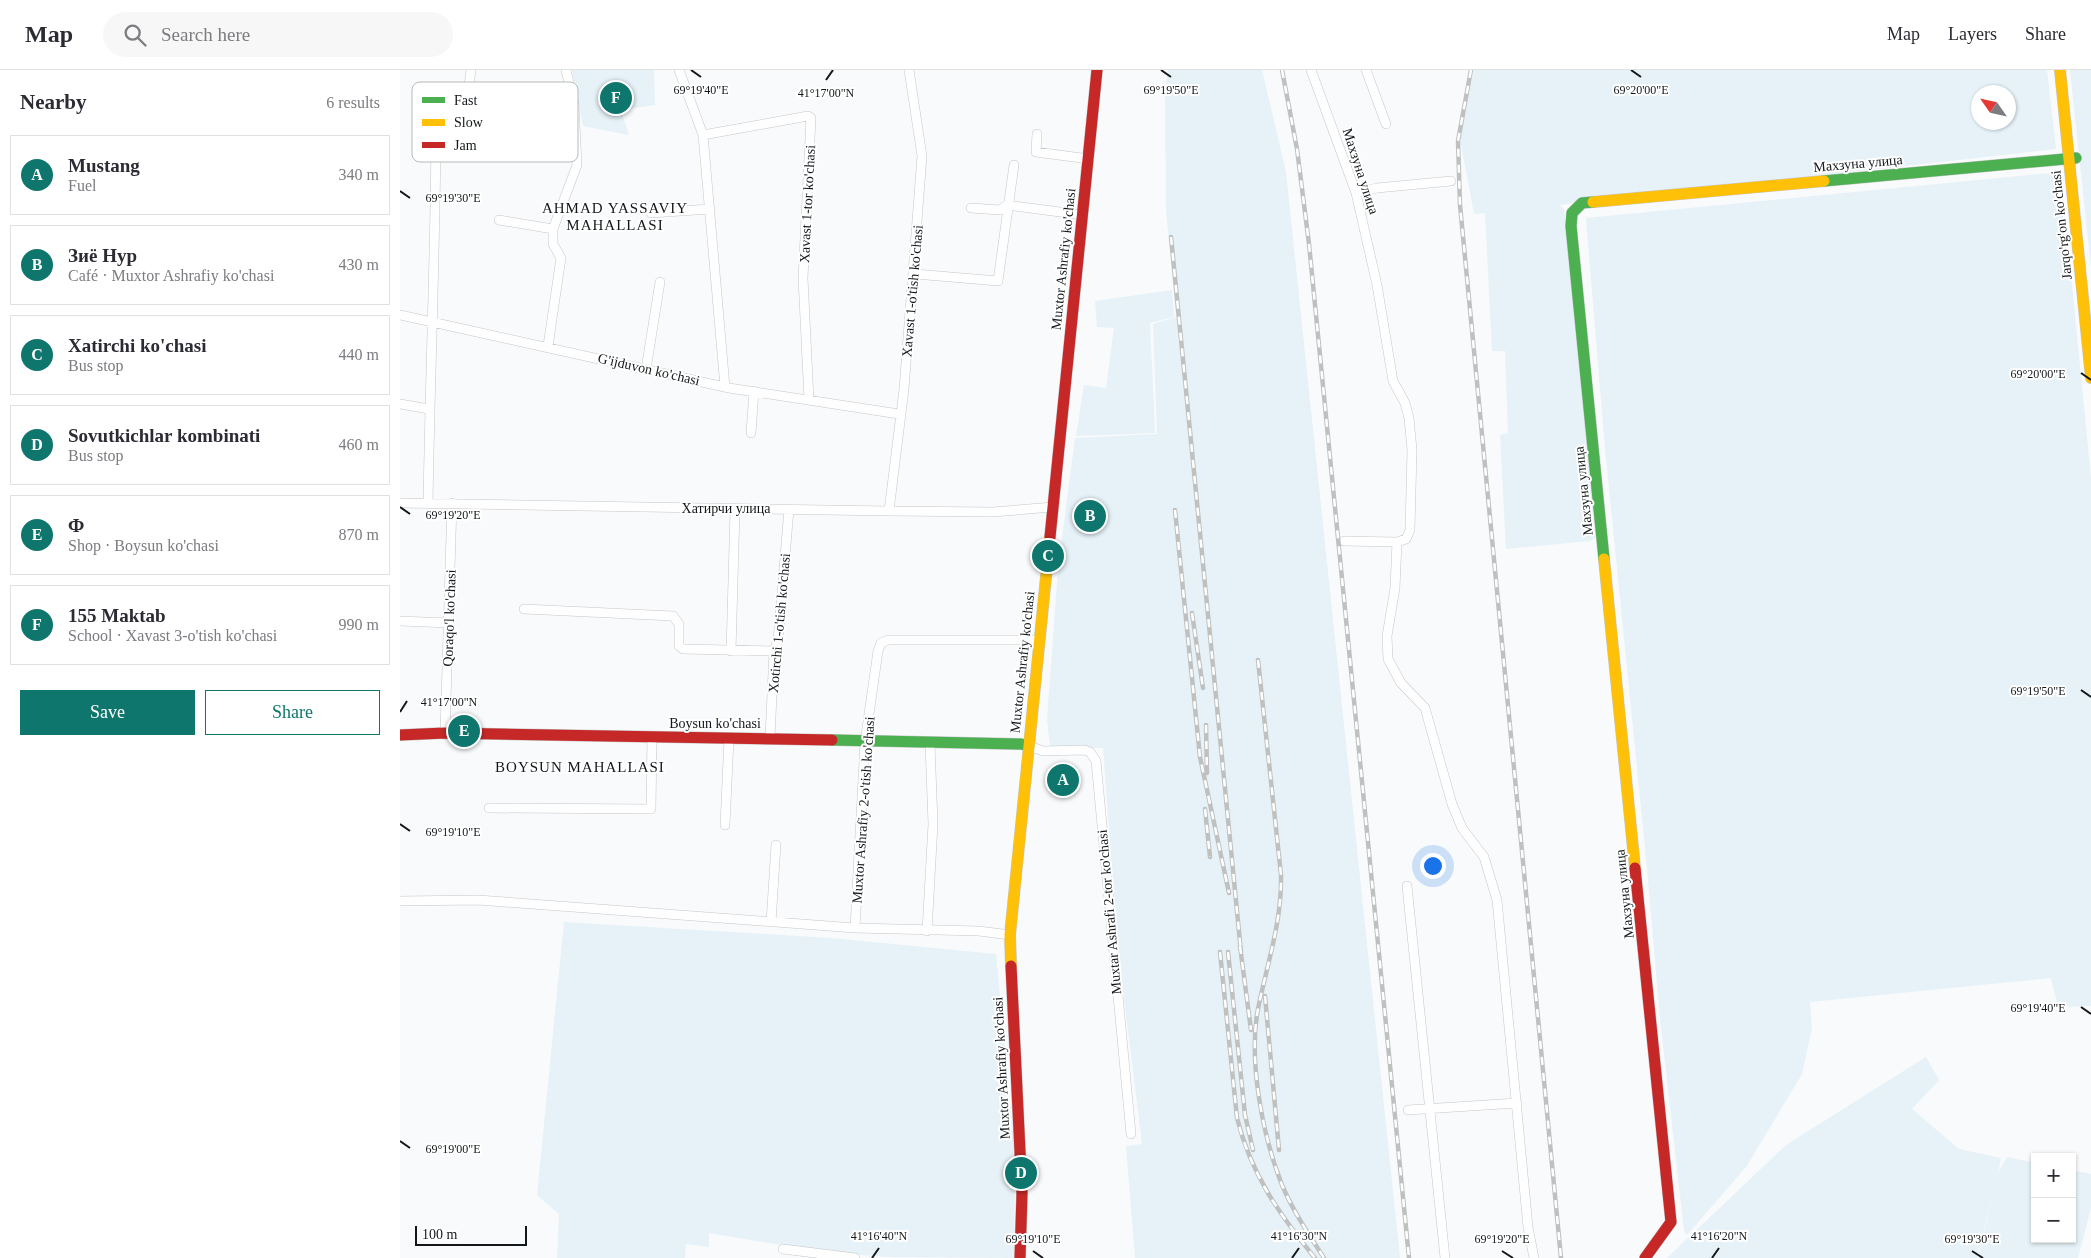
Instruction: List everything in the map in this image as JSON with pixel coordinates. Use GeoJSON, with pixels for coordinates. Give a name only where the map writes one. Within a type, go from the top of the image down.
{"type":"FeatureCollection","features":[{"type":"Feature","properties":{"kind":"street"},"geometry":{"type":"LineString","coordinates":[[679,70],[703,135],[725,387]]}},
{"type":"Feature","properties":{"kind":"street","name":"Xavast 1-o'tish ko'chasi"},"geometry":{"type":"LineString","coordinates":[[889,511],[899,414],[904,389],[915,274],[922,146],[909,70]]}},
{"type":"Feature","properties":{"kind":"street","name":"Muxtor Ashrafiy ko'chasi"},"geometry":{"type":"LineString","coordinates":[[1020,1258],[1022,1193],[1010,935],[1097,70]]}},
{"type":"Feature","properties":{"kind":"street","name":"Махзуна улица"},"geometry":{"type":"LineString","coordinates":[[1311,70],[1356,193],[1377,285],[1393,381],[1405,403],[1411,430],[1410,530],[1406,539],[1397,542]]}},
{"type":"Feature","properties":{"kind":"street"},"geometry":{"type":"LineString","coordinates":[[1366,70],[1386,124]]}},
{"type":"Feature","properties":{"kind":"street","name":"Jarqo'rg'on ko'chasi"},"geometry":{"type":"LineString","coordinates":[[2060,70],[2091,309]]}},
{"type":"Feature","properties":{"kind":"street","name":"Jarqo'rg'on ko'chasi"},"geometry":{"type":"LineString","coordinates":[[2067,70],[2091,378]]}},
{"type":"Feature","properties":{"kind":"street","name":"Xavast 1-tor ko'chasi"},"geometry":{"type":"LineString","coordinates":[[703,135],[808,116],[811,118],[803,278],[808,400]]}},
{"type":"Feature","properties":{"kind":"street"},"geometry":{"type":"LineString","coordinates":[[1037,134],[1036,152],[1089,159]]}},
{"type":"Feature","properties":{"kind":"street","name":"Махзуна улица"},"geometry":{"type":"LineString","coordinates":[[1645,1258],[1671,1222],[1571,226],[1572,213],[1582,203],[2073,159]]}},
{"type":"Feature","properties":{"kind":"street"},"geometry":{"type":"LineString","coordinates":[[428,503],[431,322],[436,239],[436,162]]}},
{"type":"Feature","properties":{"kind":"street"},"geometry":{"type":"LineString","coordinates":[[548,346],[561,258],[552,244],[553,229],[577,170],[577,162]]}},
{"type":"Feature","properties":{"kind":"street"},"geometry":{"type":"LineString","coordinates":[[915,274],[998,281],[1014,165]]}},
{"type":"Feature","properties":{"kind":"street"},"geometry":{"type":"LineString","coordinates":[[1356,193],[1377,188],[1451,181]]}},
{"type":"Feature","properties":{"kind":"street"},"geometry":{"type":"LineString","coordinates":[[970,208],[1000,210],[1007,205],[1083,215]]}},
{"type":"Feature","properties":{"kind":"street"},"geometry":{"type":"LineString","coordinates":[[651,213],[710,209]]}},
{"type":"Feature","properties":{"kind":"street"},"geometry":{"type":"LineString","coordinates":[[500,220],[553,229]]}},
{"type":"Feature","properties":{"kind":"street"},"geometry":{"type":"LineString","coordinates":[[646,369],[660,282]]}},
{"type":"Feature","properties":{"kind":"street","name":"G'ijduvon ko'chasi"},"geometry":{"type":"LineString","coordinates":[[400,315],[548,346],[725,387],[899,414]]}},
{"type":"Feature","properties":{"kind":"street"},"geometry":{"type":"LineString","coordinates":[[751,433],[754,391]]}},
{"type":"Feature","properties":{"kind":"street"},"geometry":{"type":"LineString","coordinates":[[400,404],[429,409]]}},
{"type":"Feature","properties":{"kind":"street","name":"Хатирчи улица"},"geometry":{"type":"LineString","coordinates":[[400,503],[452,502],[735,510],[993,512],[1052,507]]}},
{"type":"Feature","properties":{"kind":"street","name":"Qoraqo'l ko'chasi"},"geometry":{"type":"LineString","coordinates":[[445,733],[452,502]]}},
{"type":"Feature","properties":{"kind":"street","name":"Xotirchi 1-o'tish ko'chasi"},"geometry":{"type":"LineString","coordinates":[[770,738],[774,651],[778,640],[789,509]]}},
{"type":"Feature","properties":{"kind":"street"},"geometry":{"type":"LineString","coordinates":[[731,650],[735,510]]}},
{"type":"Feature","properties":{"kind":"street"},"geometry":{"type":"LineString","coordinates":[[1344,542],[1397,542],[1395,588],[1388,636],[1388,659],[1401,683],[1425,708],[1452,804],[1462,828],[1484,857],[1494,892],[1517,1103],[1528,1227],[1534,1258]]}},
{"type":"Feature","properties":{"kind":"street"},"geometry":{"type":"LineString","coordinates":[[524,609],[673,616],[680,624],[678,641],[683,649],[774,651]]}},
{"type":"Feature","properties":{"kind":"street"},"geometry":{"type":"LineString","coordinates":[[400,621],[449,623]]}},
{"type":"Feature","properties":{"kind":"street","name":"Muxtor Ashrafiy 2-o'tish ko'chasi"},"geometry":{"type":"LineString","coordinates":[[856,928],[864,742],[881,643],[888,640],[1039,640]]}},
{"type":"Feature","properties":{"kind":"street","name":"Boysun ko'chasi"},"geometry":{"type":"LineString","coordinates":[[400,735],[445,733],[652,738],[770,738],[930,744],[1021,744],[1029,746]]}},
{"type":"Feature","properties":{"kind":"street"},"geometry":{"type":"LineString","coordinates":[[489,808],[651,809],[652,738]]}},
{"type":"Feature","properties":{"kind":"street"},"geometry":{"type":"LineString","coordinates":[[725,825],[729,739]]}},
{"type":"Feature","properties":{"kind":"street"},"geometry":{"type":"LineString","coordinates":[[927,931],[933,824],[930,744]]}},
{"type":"Feature","properties":{"kind":"street","name":"Muxtar Ashrafi 2-tor ko'chasi"},"geometry":{"type":"LineString","coordinates":[[1029,746],[1043,751],[1084,750],[1090,752],[1096,761],[1130,1134]]}},
{"type":"Feature","properties":{"kind":"street"},"geometry":{"type":"LineString","coordinates":[[772,922],[776,845]]}},
{"type":"Feature","properties":{"kind":"street"},"geometry":{"type":"LineString","coordinates":[[1407,886],[1444,1258]]}},
{"type":"Feature","properties":{"kind":"street"},"geometry":{"type":"LineString","coordinates":[[400,901],[478,900],[856,928],[927,931],[979,930],[1010,935]]}},
{"type":"Feature","properties":{"kind":"street"},"geometry":{"type":"LineString","coordinates":[[1408,1110],[1517,1103]]}},
{"type":"Feature","properties":{"kind":"street"},"geometry":{"type":"LineString","coordinates":[[783,1249],[855,1258]]}},
{"type":"Feature","properties":{"kind":"shaded area"},"geometry":{"type":"Polygon","coordinates":[[[572,70],[654,70],[655,105],[621,110],[629,135],[583,126],[578,101],[578,82],[574,82],[572,70]]]}},
{"type":"Feature","properties":{"kind":"shaded area"},"geometry":{"type":"Polygon","coordinates":[[[1168,70],[1262,70],[1286,172],[1400,1258],[1135,1258],[1126,1146],[1142,1144],[1118,950],[1103,748],[1050,747],[1047,719],[1058,569],[1075,438],[1157,434],[1153,324],[1176,317],[1166,210],[1165,88],[1168,70]]]}},
{"type":"Feature","properties":{"kind":"shaded area"},"geometry":{"type":"Polygon","coordinates":[[[1474,70],[2047,70],[2056,149],[1559,205],[1564,209],[1596,537],[1590,541],[1506,549],[1500,435],[1508,433],[1505,351],[1492,351],[1485,213],[1474,214],[1460,139],[1474,70]]]}},
{"type":"Feature","properties":{"kind":"shaded area"},"geometry":{"type":"Polygon","coordinates":[[[2070,70],[2091,70],[2091,267],[2070,70]]]}},
{"type":"Feature","properties":{"kind":"shaded area"},"geometry":{"type":"Polygon","coordinates":[[[2061,172],[2091,478],[2091,1006],[2058,1007],[2051,978],[1810,1002],[1812,1028],[1802,1074],[1746,1167],[1687,1235],[1684,1231],[1660,1018],[1646,857],[1605,449],[1586,218],[2061,172]]]}},
{"type":"Feature","properties":{"kind":"shaded area"},"geometry":{"type":"Polygon","coordinates":[[[1172,290],[1174,317],[1150,323],[1155,433],[1076,436],[1084,385],[1106,388],[1114,328],[1097,327],[1095,301],[1172,290]]]}},
{"type":"Feature","properties":{"kind":"shaded area"},"geometry":{"type":"Polygon","coordinates":[[[564,922],[831,938],[996,954],[1015,1155],[1014,1258],[889,1257],[823,1252],[709,1233],[709,1247],[686,1244],[685,1258],[557,1258],[559,1214],[537,1195],[564,922]]]}},
{"type":"Feature","properties":{"kind":"shaded area"},"geometry":{"type":"Polygon","coordinates":[[[1926,1057],[1939,1080],[1912,1109],[1959,1149],[2001,1158],[1998,1173],[2007,1157],[2031,1162],[2031,1243],[2076,1243],[2076,1171],[2091,1174],[2091,1208],[2078,1258],[1978,1258],[1995,1184],[1977,1258],[1667,1258],[1786,1145],[1926,1057]]]}},
{"type":"Feature","properties":{"kind":"railway"},"geometry":{"type":"LineString","coordinates":[[1282,70],[1297,149],[1309,244],[1409,1258]]}},
{"type":"Feature","properties":{"kind":"railway"},"geometry":{"type":"LineString","coordinates":[[1471,70],[1458,141],[1460,205],[1561,1258]]}},
{"type":"Feature","properties":{"kind":"railway"},"geometry":{"type":"LineString","coordinates":[[1171,237],[1241,952]]}},
{"type":"Feature","properties":{"kind":"railway"},"geometry":{"type":"LineString","coordinates":[[1175,510],[1200,757],[1229,893]]}},
{"type":"Feature","properties":{"kind":"railway"},"geometry":{"type":"LineString","coordinates":[[1192,613],[1203,688]]}},
{"type":"Feature","properties":{"kind":"railway"},"geometry":{"type":"LineString","coordinates":[[1258,660],[1281,875],[1281,892],[1277,926],[1255,1030],[1256,1075],[1263,1122],[1282,1185],[1296,1213],[1324,1258]]}},
{"type":"Feature","properties":{"kind":"railway"},"geometry":{"type":"LineString","coordinates":[[1206,725],[1207,773]]}},
{"type":"Feature","properties":{"kind":"railway"},"geometry":{"type":"LineString","coordinates":[[1205,809],[1210,857]]}},
{"type":"Feature","properties":{"kind":"railway"},"geometry":{"type":"LineString","coordinates":[[1240,946],[1251,1030]]}},
{"type":"Feature","properties":{"kind":"railway"},"geometry":{"type":"LineString","coordinates":[[1220,952],[1237,1118],[1243,1138],[1258,1175],[1278,1209],[1315,1258]]}},
{"type":"Feature","properties":{"kind":"railway"},"geometry":{"type":"LineString","coordinates":[[1228,952],[1245,1115],[1253,1150]]}},
{"type":"Feature","properties":{"kind":"railway"},"geometry":{"type":"LineString","coordinates":[[1265,996],[1279,1150]]}},
{"type":"Feature","properties":{"kind":"traffic: fast"},"geometry":{"type":"LineString","coordinates":[[1824,181],[2076,158]]}},
{"type":"Feature","properties":{"kind":"traffic: fast"},"geometry":{"type":"LineString","coordinates":[[1593,202],[1582,203],[1572,213],[1571,226],[1604,559]]}},
{"type":"Feature","properties":{"kind":"traffic: fast"},"geometry":{"type":"LineString","coordinates":[[832,740],[1021,744],[1029,746]]}},
{"type":"Feature","properties":{"kind":"traffic: slow"},"geometry":{"type":"LineString","coordinates":[[2060,70],[2091,378]]}},
{"type":"Feature","properties":{"kind":"traffic: slow"},"geometry":{"type":"LineString","coordinates":[[1593,202],[1824,181]]}},
{"type":"Feature","properties":{"kind":"traffic: slow"},"geometry":{"type":"LineString","coordinates":[[1011,966],[1010,935],[1050,537]]}},
{"type":"Feature","properties":{"kind":"traffic: slow"},"geometry":{"type":"LineString","coordinates":[[1604,559],[1635,868]]}},
{"type":"Feature","properties":{"kind":"traffic: jam"},"geometry":{"type":"LineString","coordinates":[[1050,537],[1097,70]]}},
{"type":"Feature","properties":{"kind":"traffic: jam"},"geometry":{"type":"LineString","coordinates":[[400,735],[445,733],[832,740]]}},
{"type":"Feature","properties":{"kind":"traffic: jam"},"geometry":{"type":"LineString","coordinates":[[1635,868],[1671,1222],[1645,1258]]}},
{"type":"Feature","properties":{"kind":"traffic: jam"},"geometry":{"type":"LineString","coordinates":[[1011,966],[1022,1193],[1020,1258]]}},
{"type":"Feature","properties":{"kind":"place","name":"155 Maktab"},"geometry":{"type":"Point","coordinates":[616,98]}},
{"type":"Feature","properties":{"kind":"place","name":"Зиё Нур"},"geometry":{"type":"Point","coordinates":[1090,516]}},
{"type":"Feature","properties":{"kind":"place","name":"Xatirchi ko'chasi"},"geometry":{"type":"Point","coordinates":[1048,556]}},
{"type":"Feature","properties":{"kind":"place","name":"Ф"},"geometry":{"type":"Point","coordinates":[464,731]}},
{"type":"Feature","properties":{"kind":"place","name":"Mustang"},"geometry":{"type":"Point","coordinates":[1063,780]}},
{"type":"Feature","properties":{"kind":"place","name":"Sovutkichlar kombinati"},"geometry":{"type":"Point","coordinates":[1021,1173]}},
{"type":"Feature","properties":{"kind":"district","name":"AHMAD YASSAVIY MAHALLASI"},"geometry":{"type":"Point","coordinates":[615,216]}},
{"type":"Feature","properties":{"kind":"district","name":"BOYSUN MAHALLASI"},"geometry":{"type":"Point","coordinates":[580,767]}}]}
